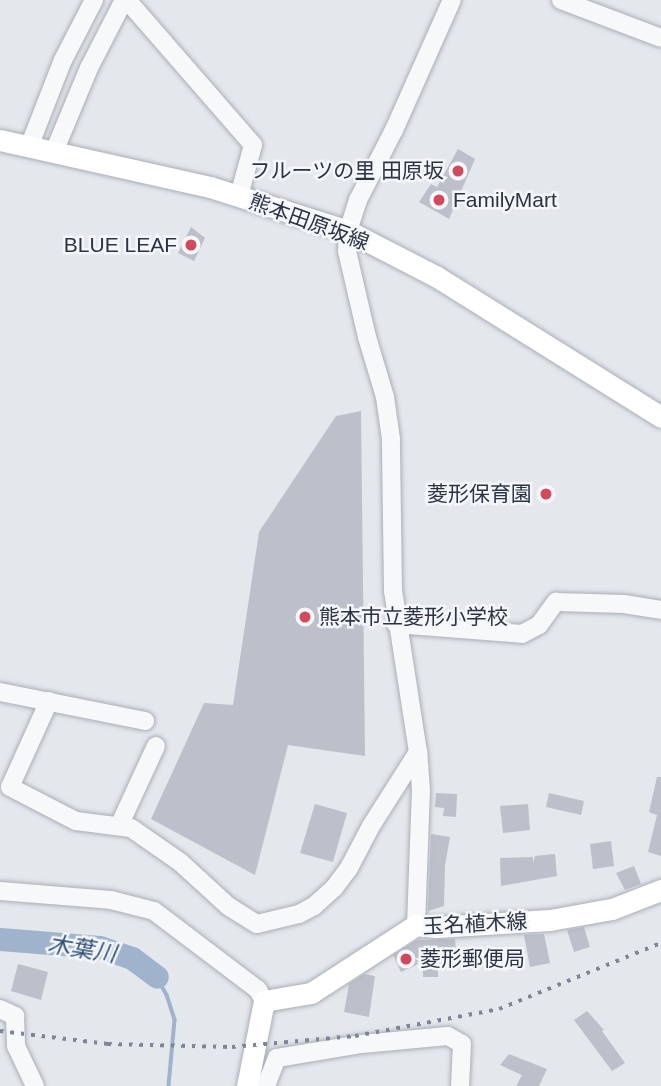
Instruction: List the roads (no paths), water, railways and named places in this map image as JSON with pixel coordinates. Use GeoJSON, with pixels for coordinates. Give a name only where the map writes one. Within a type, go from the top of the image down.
{"type":"FeatureCollection","features":[{"type":"Feature","properties":{"kind":"main road","name":"熊本田原坂線"},"geometry":{"type":"LineString","coordinates":[[0,140],[239,196],[348,231],[437,277],[661,417]]}},
{"type":"Feature","properties":{"kind":"main road","name":"玉名植木線"},"geometry":{"type":"LineString","coordinates":[[264,1001],[311,993],[416,925],[436,927],[550,920],[612,909],[661,890]]}},
{"type":"Feature","properties":{"kind":"main road"},"geometry":{"type":"LineString","coordinates":[[247,1086],[264,1001]]}},
{"type":"Feature","properties":{"kind":"street"},"geometry":{"type":"LineString","coordinates":[[29,146],[64,60],[94,0]]}},
{"type":"Feature","properties":{"kind":"street"},"geometry":{"type":"LineString","coordinates":[[54,152],[89,68],[125,0],[253,145],[239,196]]}},
{"type":"Feature","properties":{"kind":"street"},"geometry":{"type":"LineString","coordinates":[[416,925],[421,836],[418,752],[396,624],[390,553],[391,439],[385,397],[347,251],[348,231],[358,200],[394,130],[452,0]]}},
{"type":"Feature","properties":{"kind":"street"},"geometry":{"type":"LineString","coordinates":[[561,0],[661,38]]}},
{"type":"Feature","properties":{"kind":"street"},"geometry":{"type":"LineString","coordinates":[[396,624],[522,634],[539,625],[556,602],[624,604],[661,610]]}},
{"type":"Feature","properties":{"kind":"street"},"geometry":{"type":"LineString","coordinates":[[0,692],[145,721]]}},
{"type":"Feature","properties":{"kind":"street"},"geometry":{"type":"LineString","coordinates":[[49,701],[10,786],[76,821],[131,828],[180,862],[228,906],[257,924],[278,920],[314,906],[334,888],[349,868],[371,825],[418,752]]}},
{"type":"Feature","properties":{"kind":"street"},"geometry":{"type":"LineString","coordinates":[[119,826],[156,746]]}},
{"type":"Feature","properties":{"kind":"street"},"geometry":{"type":"LineString","coordinates":[[0,891],[111,900],[154,911],[258,990],[264,1001]]}},
{"type":"Feature","properties":{"kind":"street"},"geometry":{"type":"LineString","coordinates":[[0,1010],[15,1016],[16,1046],[35,1086]]}},
{"type":"Feature","properties":{"kind":"street"},"geometry":{"type":"LineString","coordinates":[[266,1086],[277,1058],[448,1036],[462,1044],[460,1086]]}},
{"type":"Feature","properties":{"kind":"waterway","name":"木葉川"},"geometry":{"type":"LineString","coordinates":[[0,939],[100,947],[132,958],[157,977]]}},
{"type":"Feature","properties":{"kind":"waterway"},"geometry":{"type":"LineString","coordinates":[[157,977],[167,995],[175,1020],[169,1086]]}},
{"type":"Feature","properties":{"kind":"railway"},"geometry":{"type":"LineString","coordinates":[[0,1031],[108,1044],[232,1047],[355,1036],[499,1009],[661,943]]}},
{"type":"Feature","properties":{"kind":"place","name":"フルーツの里 田原坂"},"geometry":{"type":"Point","coordinates":[458,171]}},
{"type":"Feature","properties":{"kind":"place","name":"FamilyMart"},"geometry":{"type":"Point","coordinates":[439,200]}},
{"type":"Feature","properties":{"kind":"place","name":"BLUE LEAF"},"geometry":{"type":"Point","coordinates":[191,245]}},
{"type":"Feature","properties":{"kind":"place","name":"菱形保育園"},"geometry":{"type":"Point","coordinates":[546,494]}},
{"type":"Feature","properties":{"kind":"place","name":"熊本市立菱形小学校"},"geometry":{"type":"Point","coordinates":[305,617]}},
{"type":"Feature","properties":{"kind":"place","name":"菱形郵便局"},"geometry":{"type":"Point","coordinates":[406,959]}}]}
